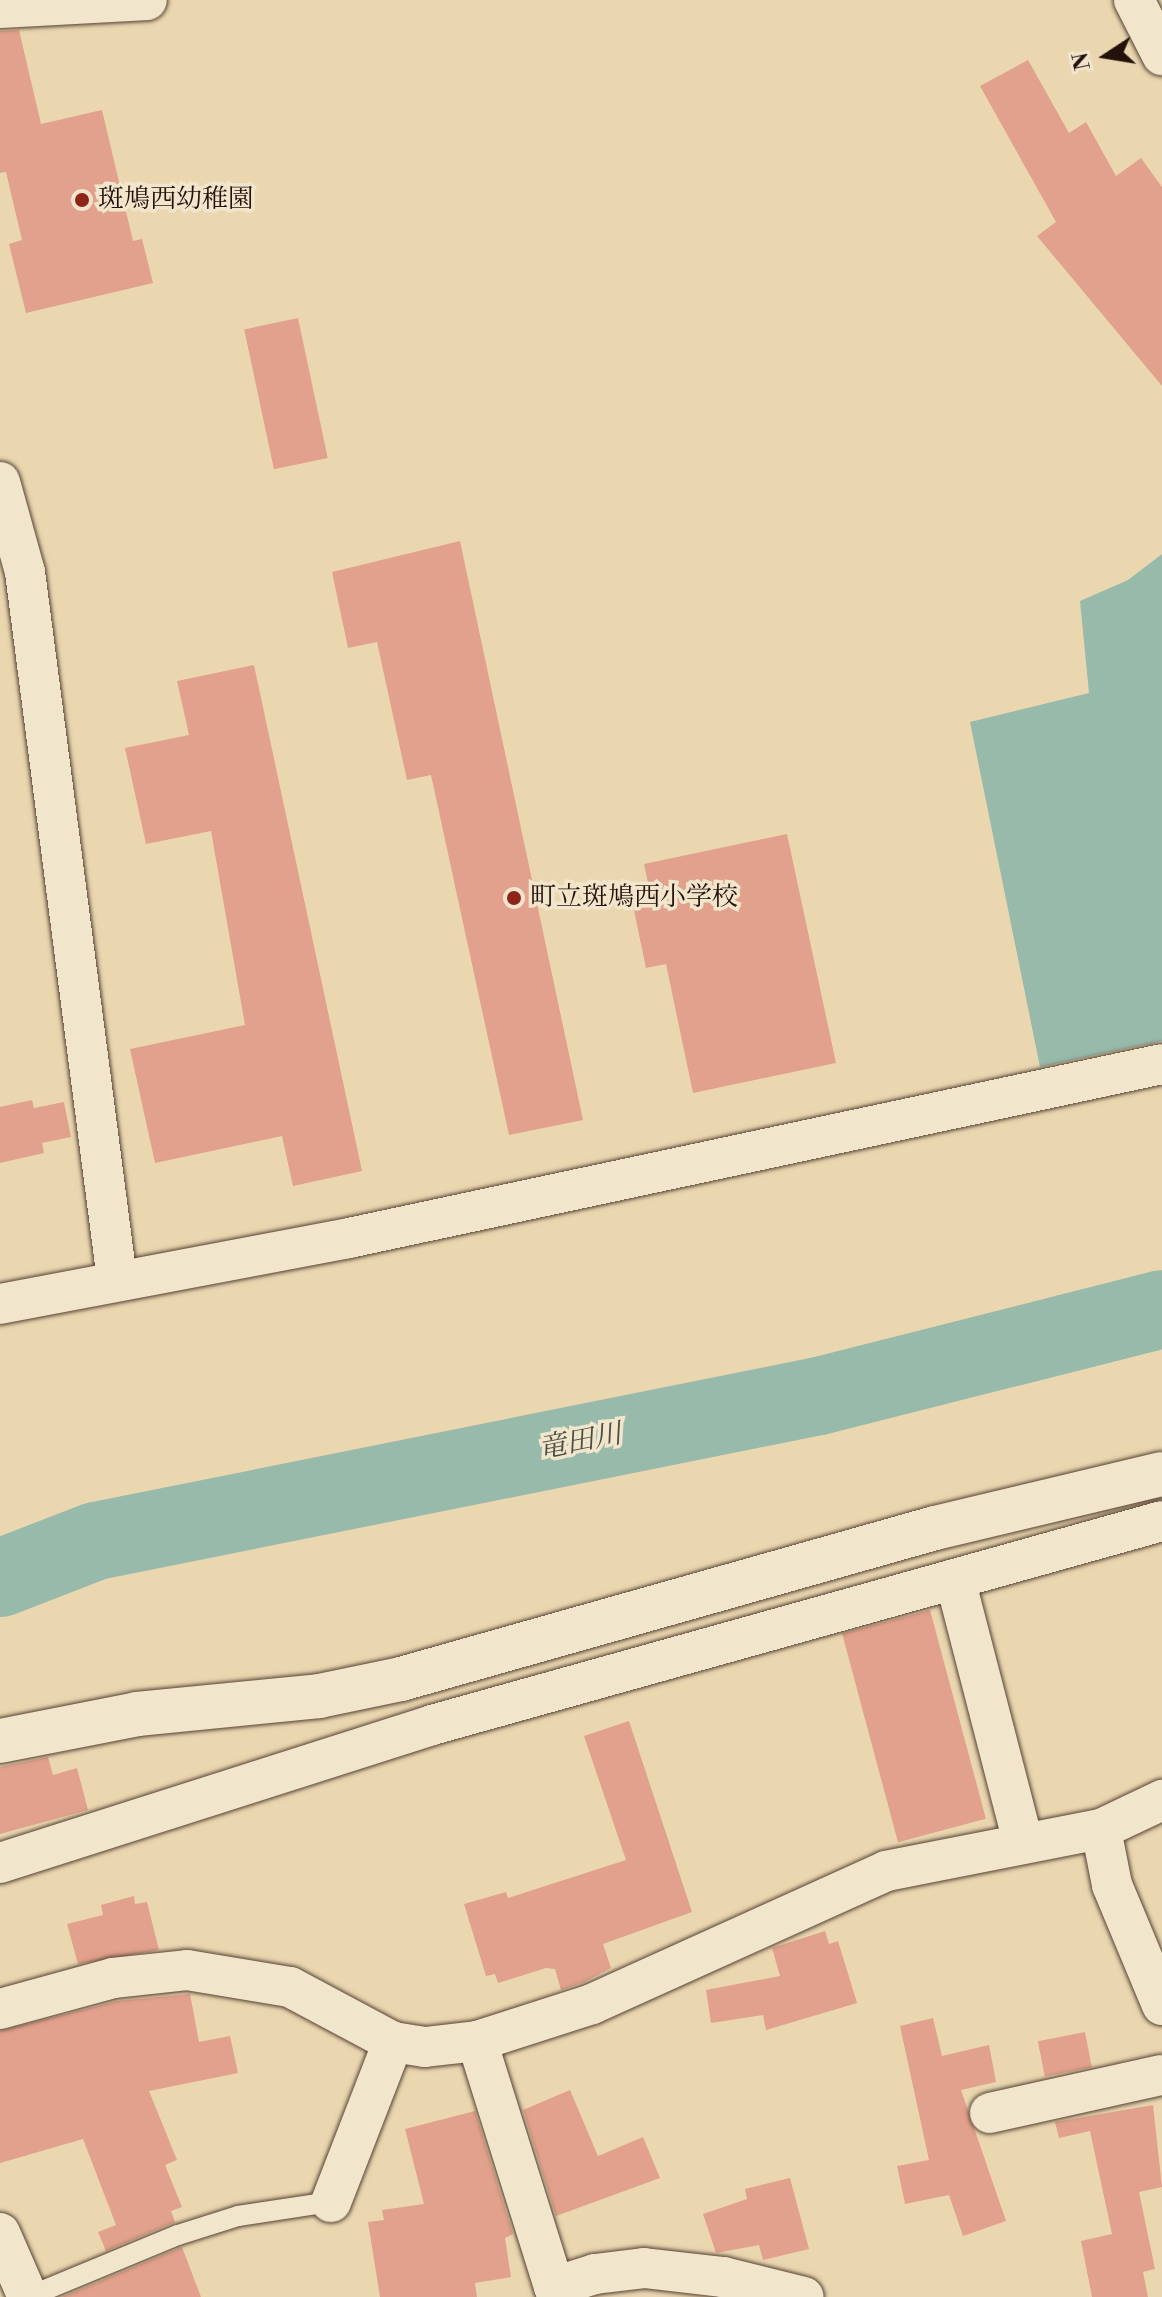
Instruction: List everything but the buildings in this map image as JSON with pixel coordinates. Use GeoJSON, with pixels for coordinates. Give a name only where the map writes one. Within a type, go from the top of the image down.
{"type":"FeatureCollection","features":[{"type":"Feature","properties":{"kind":"street"},"geometry":{"type":"LineString","coordinates":[[0,8],[147,0]]}},
{"type":"Feature","properties":{"kind":"street"},"geometry":{"type":"LineString","coordinates":[[1134,0],[1162,55]]}},
{"type":"Feature","properties":{"kind":"street"},"geometry":{"type":"LineString","coordinates":[[0,482],[25,572],[117,1279]]}},
{"type":"Feature","properties":{"kind":"street"},"geometry":{"type":"LineString","coordinates":[[0,1304],[117,1279],[349,1238],[1162,1064]]}},
{"type":"Feature","properties":{"kind":"street"},"geometry":{"type":"LineString","coordinates":[[0,1741],[137,1714],[319,1696],[401,1679],[935,1528],[1162,1474]]}},
{"type":"Feature","properties":{"kind":"street"},"geometry":{"type":"LineString","coordinates":[[0,1863],[432,1725],[1162,1521]]}},
{"type":"Feature","properties":{"kind":"street"},"geometry":{"type":"LineString","coordinates":[[955,1579],[1023,1841]]}},
{"type":"Feature","properties":{"kind":"street"},"geometry":{"type":"LineString","coordinates":[[0,2009],[113,1978],[187,1970],[290,1987],[393,2042],[425,2047],[477,2041],[592,2004],[886,1871],[1023,1841],[1101,1829],[1162,1800]]}},
{"type":"Feature","properties":{"kind":"street"},"geometry":{"type":"LineString","coordinates":[[1101,1829],[1112,1885],[1162,2005]]}},
{"type":"Feature","properties":{"kind":"street"},"geometry":{"type":"LineString","coordinates":[[477,2041],[554,2287],[595,2274],[644,2268],[723,2277],[804,2297]]}},
{"type":"Feature","properties":{"kind":"street"},"geometry":{"type":"LineString","coordinates":[[331,2202],[393,2042]]}},
{"type":"Feature","properties":{"kind":"street"},"geometry":{"type":"LineString","coordinates":[[990,2113],[1162,2075]]}},
{"type":"Feature","properties":{"kind":"street"},"geometry":{"type":"LineString","coordinates":[[0,2233],[28,2297]]}},
{"type":"Feature","properties":{"kind":"lane"},"geometry":{"type":"LineString","coordinates":[[28,2297],[178,2235],[238,2216],[331,2202]]}},
{"type":"Feature","properties":{"kind":"shaded area"},"geometry":{"type":"Polygon","coordinates":[[[1162,554],[1162,1041],[1040,1067],[970,722],[1089,693],[1080,601],[1128,580],[1162,554]]]}},
{"type":"Feature","properties":{"kind":"waterway","name":"竜田川"},"geometry":{"type":"LineString","coordinates":[[0,1578],[96,1541],[819,1396],[1162,1309]]}},
{"type":"Feature","properties":{"kind":"place","name":"斑鳩西幼稚園"},"geometry":{"type":"Point","coordinates":[82,200]}},
{"type":"Feature","properties":{"kind":"place","name":"町立斑鳩西小学校"},"geometry":{"type":"Point","coordinates":[514,898]}}]}
